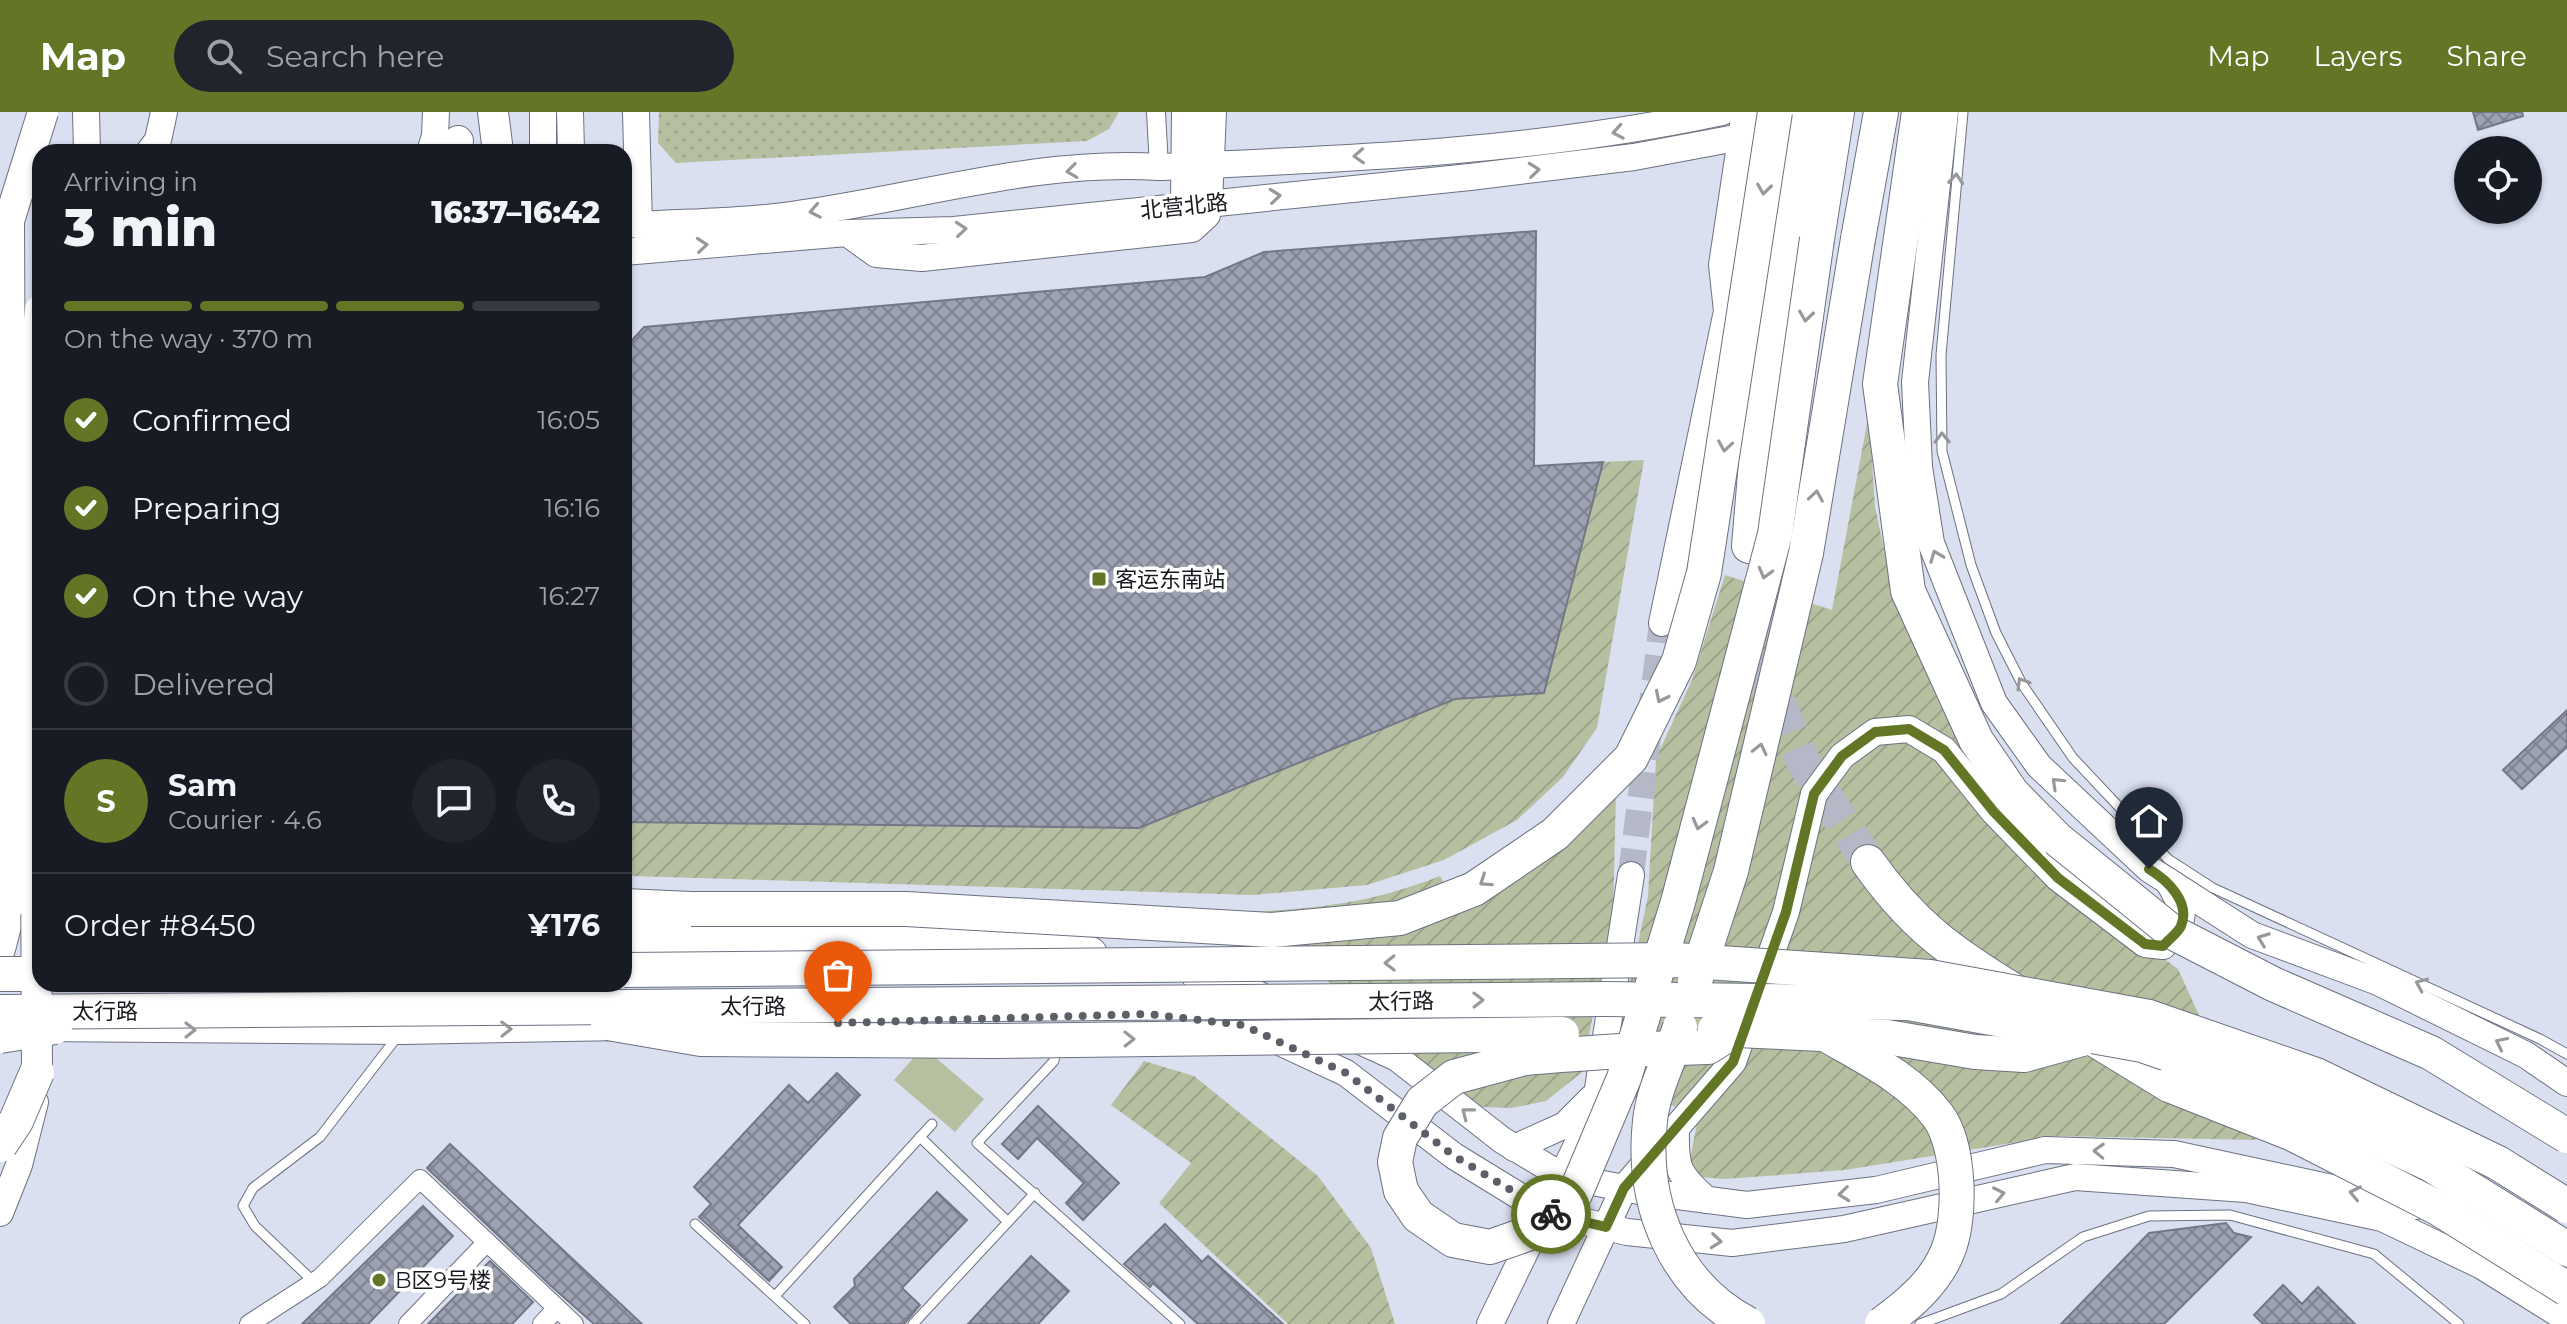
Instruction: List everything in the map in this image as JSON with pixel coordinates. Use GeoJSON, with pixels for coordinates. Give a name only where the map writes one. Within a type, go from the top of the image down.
{"type":"FeatureCollection","features":[{"type":"Feature","properties":{"kind":"highway"},"geometry":{"type":"LineString","coordinates":[[632,906],[906,909],[1286,929],[1400,918],[1474,889],[1555,834],[1631,758],[1679,661],[1704,573],[1775,112]]}},
{"type":"Feature","properties":{"kind":"highway"},"geometry":{"type":"LineString","coordinates":[[1749,546],[1758,438],[1806,112]]}},
{"type":"Feature","properties":{"kind":"highway"},"geometry":{"type":"LineString","coordinates":[[1735,1030],[1708,1047],[1648,1049],[1634,1050],[1620,1051],[1605,1052],[1577,1054],[1561,1055],[1525,1058],[1454,1077],[1422,1102],[1400,1138],[1395,1162],[1401,1191],[1418,1216],[1453,1240],[1490,1247],[1530,1233],[1575,1194],[1624,1078],[1629,1063],[1633,1049],[1638,1034],[1642,1019],[1674,917],[1775,534],[1837,112]]}},
{"type":"Feature","properties":{"kind":"highway"},"geometry":{"type":"LineString","coordinates":[[1748,1324],[1719,1309],[1694,1285],[1659,1221],[1650,1176],[1650,1119],[1738,841],[1806,553],[1881,112]]}},
{"type":"Feature","properties":{"kind":"highway"},"geometry":{"type":"LineString","coordinates":[[1919,112],[1880,384],[1908,591],[1976,740],[2012,793],[2057,839],[2172,932],[2273,984],[2431,1053],[2567,1136]]}},
{"type":"Feature","properties":{"kind":"highway"},"geometry":{"type":"LineString","coordinates":[[1868,862],[1897,904],[1959,958],[2169,1085],[2293,1134],[2438,1208],[2567,1289]]}},
{"type":"Feature","properties":{"kind":"highway"},"geometry":{"type":"LineString","coordinates":[[632,927],[691,909]]}},
{"type":"Feature","properties":{"kind":"highway"},"geometry":{"type":"LineString","coordinates":[[632,930],[671,935],[856,938],[1042,949],[1210,966]]}},
{"type":"Feature","properties":{"kind":"highway","name":"太行路"},"geometry":{"type":"LineString","coordinates":[[632,970],[1676,960],[1930,977],[2149,1017],[2316,1075],[2498,1163],[2567,1206]]}},
{"type":"Feature","properties":{"kind":"highway"},"geometry":{"type":"LineString","coordinates":[[0,974],[32,974]]}},
{"type":"Feature","properties":{"kind":"highway"},"geometry":{"type":"LineString","coordinates":[[518,996],[701,1039],[1023,1041],[1735,1030],[1887,1037],[1975,1052],[2024,1055],[2092,1036]]}},
{"type":"Feature","properties":{"kind":"highway","name":"太行路"},"geometry":{"type":"LineString","coordinates":[[4,1026],[120,1011],[518,996],[1908,1003],[2142,1045],[2263,1087],[2430,1164],[2567,1246]]}},
{"type":"Feature","properties":{"kind":"highway"},"geometry":{"type":"LineString","coordinates":[[1826,1034],[1894,1074],[1937,1115],[1952,1142],[1957,1186],[1948,1252],[1915,1300],[1882,1324]]}},
{"type":"Feature","properties":{"kind":"highway"},"geometry":{"type":"LineString","coordinates":[[1,1136],[16,1121],[37,1072]]}},
{"type":"Feature","properties":{"kind":"main road"},"geometry":{"type":"LineString","coordinates":[[45,112],[47,144]]}},
{"type":"Feature","properties":{"kind":"main road"},"geometry":{"type":"LineString","coordinates":[[34,144],[45,112]]}},
{"type":"Feature","properties":{"kind":"main road"},"geometry":{"type":"LineString","coordinates":[[86,112],[87,144]]}},
{"type":"Feature","properties":{"kind":"main road"},"geometry":{"type":"LineString","coordinates":[[155,144],[164,112]]}},
{"type":"Feature","properties":{"kind":"main road"},"geometry":{"type":"LineString","coordinates":[[432,144],[436,112]]}},
{"type":"Feature","properties":{"kind":"main road"},"geometry":{"type":"LineString","coordinates":[[467,144],[483,112]]}},
{"type":"Feature","properties":{"kind":"main road"},"geometry":{"type":"LineString","coordinates":[[493,112],[497,144]]}},
{"type":"Feature","properties":{"kind":"main road"},"geometry":{"type":"LineString","coordinates":[[543,112],[543,144]]}},
{"type":"Feature","properties":{"kind":"main road"},"geometry":{"type":"LineString","coordinates":[[570,112],[571,144]]}},
{"type":"Feature","properties":{"kind":"main road"},"geometry":{"type":"LineString","coordinates":[[632,224],[636,112]]}},
{"type":"Feature","properties":{"kind":"main road"},"geometry":{"type":"LineString","coordinates":[[847,233],[876,254],[922,258],[1192,229],[1207,215],[1196,204],[1185,166],[1187,112]]}},
{"type":"Feature","properties":{"kind":"main road"},"geometry":{"type":"LineString","coordinates":[[1185,166],[1211,112]]}},
{"type":"Feature","properties":{"kind":"main road","name":"北营北路"},"geometry":{"type":"LineString","coordinates":[[632,224],[791,215],[920,190],[1119,165],[1185,166],[1514,147],[1722,112]]}},
{"type":"Feature","properties":{"kind":"main road"},"geometry":{"type":"LineString","coordinates":[[1945,112],[1915,382],[1919,467],[1931,543],[1994,703],[2039,766],[2149,869],[2252,935],[2378,982],[2526,1055],[2567,1083]]}},
{"type":"Feature","properties":{"kind":"main road"},"geometry":{"type":"LineString","coordinates":[[1662,623],[1727,311],[1722,265],[1743,124]]}},
{"type":"Feature","properties":{"kind":"main road","name":"北营北路"},"geometry":{"type":"LineString","coordinates":[[632,251],[847,233],[954,230],[1542,169],[1665,152],[1743,124]]}},
{"type":"Feature","properties":{"kind":"main road"},"geometry":{"type":"LineString","coordinates":[[0,1213],[19,1165],[35,1103],[4,1026],[0,953],[12,902],[9,221],[32,151]]}},
{"type":"Feature","properties":{"kind":"main road"},"geometry":{"type":"LineString","coordinates":[[1119,165],[1140,173],[1150,182],[1146,199],[1125,212]]}},
{"type":"Feature","properties":{"kind":"main road"},"geometry":{"type":"LineString","coordinates":[[0,405],[32,371]]}},
{"type":"Feature","properties":{"kind":"main road"},"geometry":{"type":"LineString","coordinates":[[1561,1324],[1624,1188],[1733,1062],[1786,912],[1814,794],[1842,756],[1875,732],[1909,729],[1944,750],[1994,812],[2058,878],[2145,944],[2163,946],[2181,926],[2183,907],[2168,881]]}},
{"type":"Feature","properties":{"kind":"main road"},"geometry":{"type":"LineString","coordinates":[[1490,1324],[1595,1108],[1631,875]]}},
{"type":"Feature","properties":{"kind":"main road"},"geometry":{"type":"LineString","coordinates":[[632,952],[884,952],[1229,981],[1397,1058],[1514,1148],[1562,1176],[1624,1188],[1747,1205],[1876,1190],[2045,1150],[2174,1154],[2498,1224],[2567,1246]]}},
{"type":"Feature","properties":{"kind":"main road"},"geometry":{"type":"LineString","coordinates":[[0,953],[32,953]]}},
{"type":"Feature","properties":{"kind":"main road"},"geometry":{"type":"LineString","coordinates":[[37,992],[37,1072]]}},
{"type":"Feature","properties":{"kind":"main road"},"geometry":{"type":"LineString","coordinates":[[37,1072],[57,992]]}},
{"type":"Feature","properties":{"kind":"main road"},"geometry":{"type":"LineString","coordinates":[[456,1030],[518,996]]}},
{"type":"Feature","properties":{"kind":"main road"},"geometry":{"type":"LineString","coordinates":[[4,1026],[402,1031],[1045,1019],[1148,1014],[1243,1025],[1346,1073],[1454,1156],[1545,1212],[1606,1227],[1732,1243],[1844,1229],[2075,1177],[2246,1189],[2382,1218],[2482,1266],[2567,1319]]}},
{"type":"Feature","properties":{"kind":"main road"},"geometry":{"type":"LineString","coordinates":[[1514,1148],[1565,1125],[1598,1093]]}},
{"type":"Feature","properties":{"kind":"main road"},"geometry":{"type":"LineString","coordinates":[[1676,1128],[1675,1157],[1681,1178],[1707,1200]]}},
{"type":"Feature","properties":{"kind":"street"},"geometry":{"type":"LineString","coordinates":[[1156,112],[1185,166]]}},
{"type":"Feature","properties":{"kind":"street"},"geometry":{"type":"LineString","coordinates":[[249,1324],[314,1282],[420,1179],[574,1324]]}},
{"type":"Feature","properties":{"kind":"street"},"geometry":{"type":"LineString","coordinates":[[408,1324],[487,1242]]}},
{"type":"Feature","properties":{"kind":"street"},"geometry":{"type":"LineString","coordinates":[[542,1324],[557,1308]]}},
{"type":"Feature","properties":{"kind":"lane"},"geometry":{"type":"LineString","coordinates":[[1963,112],[1941,355],[1942,451],[1971,565],[1996,633],[2022,684],[2073,758],[2168,859],[2213,888],[2567,1054]]}},
{"type":"Feature","properties":{"kind":"lane"},"geometry":{"type":"LineString","coordinates":[[314,1282],[255,1226],[243,1206],[253,1188],[320,1137],[402,1031]]}},
{"type":"Feature","properties":{"kind":"lane"},"geometry":{"type":"LineString","coordinates":[[1059,1033],[1054,1061],[977,1143],[1180,1324]]}},
{"type":"Feature","properties":{"kind":"lane"},"geometry":{"type":"LineString","coordinates":[[775,1296],[932,1124]]}},
{"type":"Feature","properties":{"kind":"lane"},"geometry":{"type":"LineString","coordinates":[[920,1137],[1008,1222]]}},
{"type":"Feature","properties":{"kind":"lane"},"geometry":{"type":"LineString","coordinates":[[913,1324],[1035,1193]]}},
{"type":"Feature","properties":{"kind":"lane"},"geometry":{"type":"LineString","coordinates":[[1920,1324],[2001,1294],[2083,1237],[2149,1216],[2230,1215],[2374,1254],[2459,1324]]}},
{"type":"Feature","properties":{"kind":"lane"},"geometry":{"type":"LineString","coordinates":[[695,1224],[805,1324]]}},
{"type":"Feature","properties":{"kind":"green space"},"geometry":{"type":"Polygon","coordinates":[[[659,112],[1119,112],[1109,129],[1087,141],[676,163],[658,143],[659,112]]]}},
{"type":"Feature","properties":{"kind":"green space"},"geometry":{"type":"Polygon","coordinates":[[[1869,413],[1875,507],[1895,600],[1969,757],[1950,775],[2001,839],[2178,969],[2256,1140],[2056,1136],[1845,1170],[1725,1179],[1687,1176],[1699,1112],[1607,1091],[1648,896],[1656,758],[1692,680],[1725,575],[1832,610],[1869,413]]]}},
{"type":"Feature","properties":{"kind":"green space"},"geometry":{"type":"Polygon","coordinates":[[[1644,460],[1597,728],[1563,777],[1517,820],[1444,860],[1367,885],[1253,895],[632,876],[632,822],[1139,828],[1455,699],[1544,693],[1603,462],[1644,460]]]}},
{"type":"Feature","properties":{"kind":"green space"},"geometry":{"type":"Polygon","coordinates":[[[1616,792],[1613,919],[1581,1073],[1546,1101],[1511,1108],[1452,1106],[1404,1051],[1253,912],[1348,902],[1440,876],[1461,912],[1548,861],[1616,792]]]}},
{"type":"Feature","properties":{"kind":"green space"},"geometry":{"type":"Polygon","coordinates":[[[923,1047],[984,1099],[955,1132],[894,1080],[923,1047]]]}},
{"type":"Feature","properties":{"kind":"green space"},"geometry":{"type":"Polygon","coordinates":[[[1144,1061],[1194,1076],[1318,1176],[1371,1248],[1395,1324],[1288,1324],[1159,1203],[1191,1163],[1111,1105],[1144,1061]]]}},
{"type":"Feature","properties":{"kind":"building"},"geometry":{"type":"Polygon","coordinates":[[[2473,112],[2522,112],[2523,116],[2478,130],[2473,112]]]}},
{"type":"Feature","properties":{"kind":"building","name":"客运东南站"},"geometry":{"type":"Polygon","coordinates":[[[1536,231],[1534,466],[1603,462],[1544,693],[1455,699],[1139,828],[632,822],[632,340],[644,327],[1205,277],[1264,252],[1536,231]]]}},
{"type":"Feature","properties":{"kind":"building"},"geometry":{"type":"Polygon","coordinates":[[[2567,710],[2567,747],[2522,789],[2503,770],[2567,710]]]}},
{"type":"Feature","properties":{"kind":"building"},"geometry":{"type":"Polygon","coordinates":[[[837,1073],[860,1095],[738,1225],[782,1267],[769,1281],[699,1217],[711,1204],[694,1187],[789,1085],[808,1103],[837,1073]]]}},
{"type":"Feature","properties":{"kind":"building"},"geometry":{"type":"Polygon","coordinates":[[[1038,1106],[1119,1183],[1083,1220],[1066,1203],[1084,1183],[1037,1138],[1018,1159],[1002,1144],[1038,1106]]]}},
{"type":"Feature","properties":{"kind":"building"},"geometry":{"type":"Polygon","coordinates":[[[450,1144],[642,1324],[594,1324],[550,1285],[427,1168],[450,1144]]]}},
{"type":"Feature","properties":{"kind":"building"},"geometry":{"type":"Polygon","coordinates":[[[937,1192],[967,1220],[902,1288],[920,1305],[904,1324],[851,1324],[834,1307],[855,1286],[854,1279],[937,1192]]]}},
{"type":"Feature","properties":{"kind":"building","name":"B区9号楼"},"geometry":{"type":"Polygon","coordinates":[[[423,1206],[453,1236],[368,1324],[302,1324],[423,1206]]]}},
{"type":"Feature","properties":{"kind":"building"},"geometry":{"type":"Polygon","coordinates":[[[2226,1223],[2234,1233],[2251,1237],[2164,1324],[2061,1324],[2149,1233],[2226,1223]]]}},
{"type":"Feature","properties":{"kind":"building"},"geometry":{"type":"Polygon","coordinates":[[[1165,1224],[1202,1262],[1208,1256],[1283,1324],[1198,1324],[1153,1283],[1150,1287],[1124,1264],[1165,1224]]]}},
{"type":"Feature","properties":{"kind":"building"},"geometry":{"type":"Polygon","coordinates":[[[1031,1256],[1069,1291],[1038,1324],[968,1324],[1031,1256]]]}},
{"type":"Feature","properties":{"kind":"building"},"geometry":{"type":"Polygon","coordinates":[[[490,1261],[533,1302],[512,1324],[428,1324],[490,1261]]]}},
{"type":"Feature","properties":{"kind":"building"},"geometry":{"type":"Polygon","coordinates":[[[2283,1285],[2302,1304],[2318,1287],[2355,1324],[2263,1324],[2254,1315],[2283,1285]]]}},
{"type":"Feature","properties":{"kind":"tunnel"},"geometry":{"type":"LineString","coordinates":[[1756,602],[1765,670],[1804,763],[1868,862]]}},
{"type":"Feature","properties":{"kind":"tunnel"},"geometry":{"type":"LineString","coordinates":[[1631,875],[1662,623]]}},
{"type":"Feature","properties":{"kind":"way so far"},"geometry":{"type":"LineString","coordinates":[[838,1023],[1061,1019],[1148,1014],[1243,1025],[1346,1073],[1454,1156],[1551,1214]]}},
{"type":"Feature","properties":{"kind":"place","name":"客运东南站"},"geometry":{"type":"Point","coordinates":[1099,579]}},
{"type":"Feature","properties":{"kind":"place","name":"B区9号楼"},"geometry":{"type":"Point","coordinates":[379,1280]}},
{"type":"Feature","properties":{"kind":"route"},"geometry":{"type":"LineString","coordinates":[[1551,1214],[1606,1227],[1624,1188],[1733,1062],[1786,912],[1814,794],[1842,756],[1875,732],[1909,729],[1944,750],[1994,812],[2058,878],[2145,944],[2163,946],[2181,926],[2183,907],[2168,881],[2149,869]]}}]}
